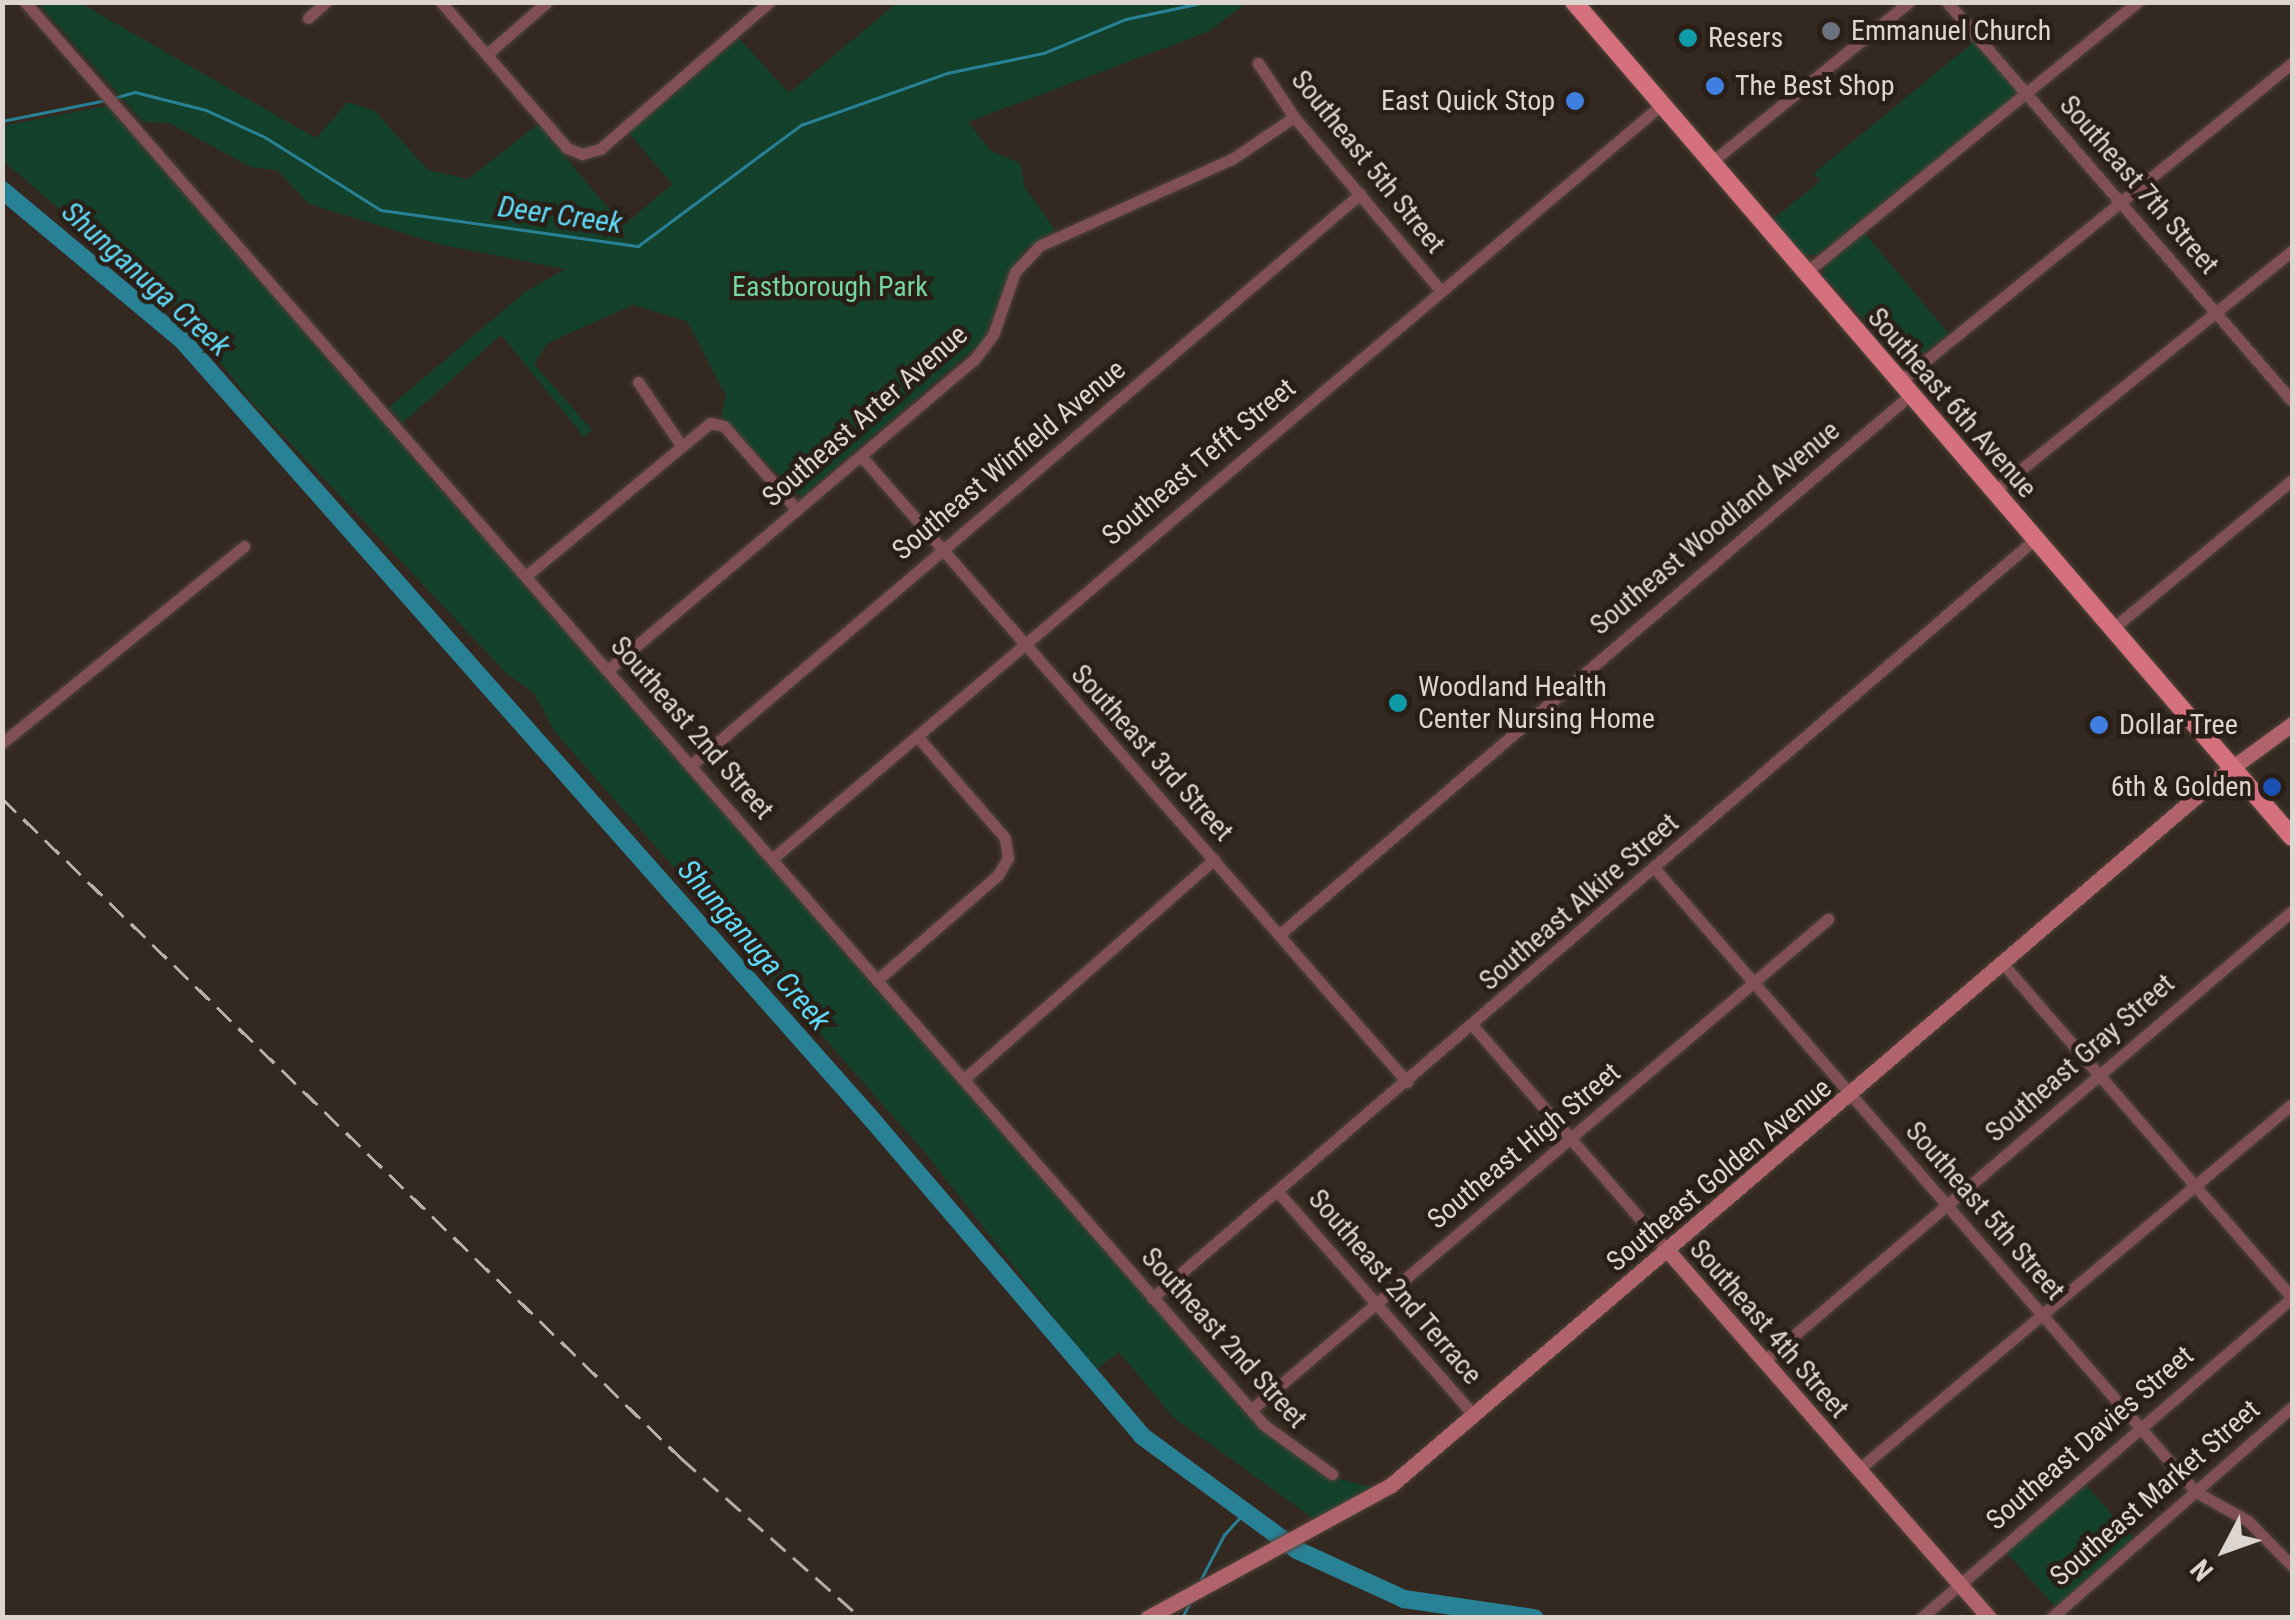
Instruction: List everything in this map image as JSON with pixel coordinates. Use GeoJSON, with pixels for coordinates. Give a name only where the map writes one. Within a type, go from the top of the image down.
{"type":"FeatureCollection","features":[{"type":"Feature","properties":{"kind":"main road","name":"Southeast 6th Avenue"},"geometry":{"type":"LineString","coordinates":[[1579,6],[1709,164],[2292,837]]}},
{"type":"Feature","properties":{"kind":"street","name":"Southeast 2nd Street"},"geometry":{"type":"LineString","coordinates":[[25,2],[1251,1410],[1296,1453],[1332,1474]]}},
{"type":"Feature","properties":{"kind":"street"},"geometry":{"type":"LineString","coordinates":[[308,18],[326,2]]}},
{"type":"Feature","properties":{"kind":"street"},"geometry":{"type":"LineString","coordinates":[[442,2],[566,148],[588,154],[769,2]]}},
{"type":"Feature","properties":{"kind":"street"},"geometry":{"type":"LineString","coordinates":[[487,54],[547,2]]}},
{"type":"Feature","properties":{"kind":"street"},"geometry":{"type":"LineString","coordinates":[[1709,164],[1909,2]]}},
{"type":"Feature","properties":{"kind":"street","name":"Southeast 7th Street"},"geometry":{"type":"LineString","coordinates":[[1947,2],[2292,401]]}},
{"type":"Feature","properties":{"kind":"street"},"geometry":{"type":"LineString","coordinates":[[1804,274],[2138,2]]}},
{"type":"Feature","properties":{"kind":"street","name":"Southeast Woodland Avenue"},"geometry":{"type":"LineString","coordinates":[[1280,934],[2120,201],[2292,62]]}},
{"type":"Feature","properties":{"kind":"street","name":"Southeast 5th Street"},"geometry":{"type":"LineString","coordinates":[[1258,63],[1294,117],[1441,290]]}},
{"type":"Feature","properties":{"kind":"street","name":"Southeast Tefft Street"},"geometry":{"type":"LineString","coordinates":[[772,858],[1660,106]]}},
{"type":"Feature","properties":{"kind":"street","name":"Southeast Arter Avenue"},"geometry":{"type":"LineString","coordinates":[[608,669],[984,348],[1015,272],[1039,246],[1232,158],[1294,117]]}},
{"type":"Feature","properties":{"kind":"street","name":"Southeast Winfield Avenue"},"geometry":{"type":"LineString","coordinates":[[691,765],[1360,194]]}},
{"type":"Feature","properties":{"kind":"street"},"geometry":{"type":"LineString","coordinates":[[1993,492],[2292,251]]}},
{"type":"Feature","properties":{"kind":"street"},"geometry":{"type":"LineString","coordinates":[[638,382],[681,445]]}},
{"type":"Feature","properties":{"kind":"street"},"geometry":{"type":"LineString","coordinates":[[527,575],[681,445],[714,422],[796,510]]}},
{"type":"Feature","properties":{"kind":"street","name":"Southeast 3rd Street"},"geometry":{"type":"LineString","coordinates":[[861,456],[1407,1082]]}},
{"type":"Feature","properties":{"kind":"street"},"geometry":{"type":"LineString","coordinates":[[2112,629],[2292,480]]}},
{"type":"Feature","properties":{"kind":"street","name":"Southeast Alkire Street"},"geometry":{"type":"LineString","coordinates":[[1152,1298],[1474,1027],[1656,870],[1793,743],[2034,540]]}},
{"type":"Feature","properties":{"kind":"street"},"geometry":{"type":"LineString","coordinates":[[2,743],[244,546]]}},
{"type":"Feature","properties":{"kind":"street","name":"Southeast Golden Avenue"},"geometry":{"type":"LineString","coordinates":[[1146,1618],[1366,1501],[1475,1416],[2234,768],[2292,724]]}},
{"type":"Feature","properties":{"kind":"street"},"geometry":{"type":"LineString","coordinates":[[877,980],[998,875],[1008,858],[1005,838],[916,736]]}},
{"type":"Feature","properties":{"kind":"street"},"geometry":{"type":"LineString","coordinates":[[964,1079],[1214,859]]}},
{"type":"Feature","properties":{"kind":"street","name":"Southeast 5th Street"},"geometry":{"type":"LineString","coordinates":[[1656,870],[2196,1492],[2260,1531],[2292,1566]]}},
{"type":"Feature","properties":{"kind":"street","name":"Southeast Gray Street"},"geometry":{"type":"LineString","coordinates":[[1764,1361],[2292,912]]}},
{"type":"Feature","properties":{"kind":"street","name":"Southeast High Street"},"geometry":{"type":"LineString","coordinates":[[1251,1410],[1828,919]]}},
{"type":"Feature","properties":{"kind":"street"},"geometry":{"type":"LineString","coordinates":[[2003,964],[2292,1298]]}},
{"type":"Feature","properties":{"kind":"street","name":"Southeast 4th Street"},"geometry":{"type":"LineString","coordinates":[[1474,1027],[1989,1618]]}},
{"type":"Feature","properties":{"kind":"street"},"geometry":{"type":"LineString","coordinates":[[1859,1469],[2292,1104]]}},
{"type":"Feature","properties":{"kind":"street","name":"Southeast 2nd Terrace"},"geometry":{"type":"LineString","coordinates":[[1278,1192],[1475,1416]]}},
{"type":"Feature","properties":{"kind":"street","name":"Southeast Davies Street"},"geometry":{"type":"LineString","coordinates":[[1921,1618],[2292,1298]]}},
{"type":"Feature","properties":{"kind":"street","name":"Southeast Market Street"},"geometry":{"type":"LineString","coordinates":[[2051,1618],[2292,1407]]}},
{"type":"Feature","properties":{"kind":"green space","name":"Eastborough Park"},"geometry":{"type":"Polygon","coordinates":[[[38,3],[80,3],[316,138],[348,102],[375,111],[428,170],[468,179],[538,124],[623,226],[672,184],[629,133],[739,38],[789,93],[897,3],[1246,3],[1210,31],[968,122],[991,151],[1020,163],[1025,187],[1055,230],[1026,249],[1009,272],[983,341],[801,497],[721,417],[726,396],[687,321],[633,305],[548,343],[534,364],[592,430],[584,437],[501,335],[403,423],[389,407],[525,292],[565,269],[442,245],[309,204],[277,170],[251,167],[169,123],[143,122],[38,3]]]}},
{"type":"Feature","properties":{"kind":"green space"},"geometry":{"type":"Polygon","coordinates":[[[1975,41],[2018,94],[1817,255],[1804,255],[1773,219],[1820,181],[1814,173],[1975,41]]]}},
{"type":"Feature","properties":{"kind":"green space"},"geometry":{"type":"Polygon","coordinates":[[[107,106],[1244,1411],[1317,1473],[1374,1488],[1315,1520],[1173,1417],[1119,1352],[1095,1370],[927,1155],[555,732],[534,693],[506,673],[250,400],[182,313],[3,161],[2,126],[107,106]]]}},
{"type":"Feature","properties":{"kind":"green space"},"geometry":{"type":"Polygon","coordinates":[[[1864,232],[1949,334],[1907,365],[1824,277],[1824,265],[1864,232]]]}},
{"type":"Feature","properties":{"kind":"green space"},"geometry":{"type":"Polygon","coordinates":[[[2083,1482],[2133,1538],[2056,1607],[2006,1552],[2083,1482]]]}},
{"type":"Feature","properties":{"kind":"waterway","name":"Deer Creek"},"geometry":{"type":"LineString","coordinates":[[114,98],[135,92],[206,110],[265,137],[381,210],[638,246],[801,125],[947,73],[1044,53],[1126,19],[1205,2]]}},
{"type":"Feature","properties":{"kind":"waterway","name":"Deer Creek"},"geometry":{"type":"LineString","coordinates":[[2,121],[106,100]]}},
{"type":"Feature","properties":{"kind":"waterway","name":"Shunganuga Creek"},"geometry":{"type":"LineString","coordinates":[[2,190],[183,341],[875,1123],[1142,1436],[1297,1550],[1404,1599],[1535,1618]]}},
{"type":"Feature","properties":{"kind":"waterway"},"geometry":{"type":"LineString","coordinates":[[1201,1579],[1224,1535],[1243,1514]]}},
{"type":"Feature","properties":{"kind":"waterway"},"geometry":{"type":"LineString","coordinates":[[1182,1618],[1189,1604]]}},
{"type":"Feature","properties":{"kind":"railway"},"geometry":{"type":"LineString","coordinates":[[2,798],[681,1458],[861,1618]]}},
{"type":"Feature","properties":{"kind":"place","name":"Emmanuel Church"},"geometry":{"type":"Point","coordinates":[1831,31]}},
{"type":"Feature","properties":{"kind":"place","name":"Resers"},"geometry":{"type":"Point","coordinates":[1688,38]}},
{"type":"Feature","properties":{"kind":"place","name":"The Best Shop"},"geometry":{"type":"Point","coordinates":[1715,86]}},
{"type":"Feature","properties":{"kind":"place","name":"East Quick Stop"},"geometry":{"type":"Point","coordinates":[1575,101]}},
{"type":"Feature","properties":{"kind":"place","name":"Woodland Health Center Nursing Home"},"geometry":{"type":"Point","coordinates":[1398,703]}},
{"type":"Feature","properties":{"kind":"place","name":"Dollar Tree"},"geometry":{"type":"Point","coordinates":[2099,725]}},
{"type":"Feature","properties":{"kind":"place","name":"6th & Golden"},"geometry":{"type":"Point","coordinates":[2272,787]}}]}
